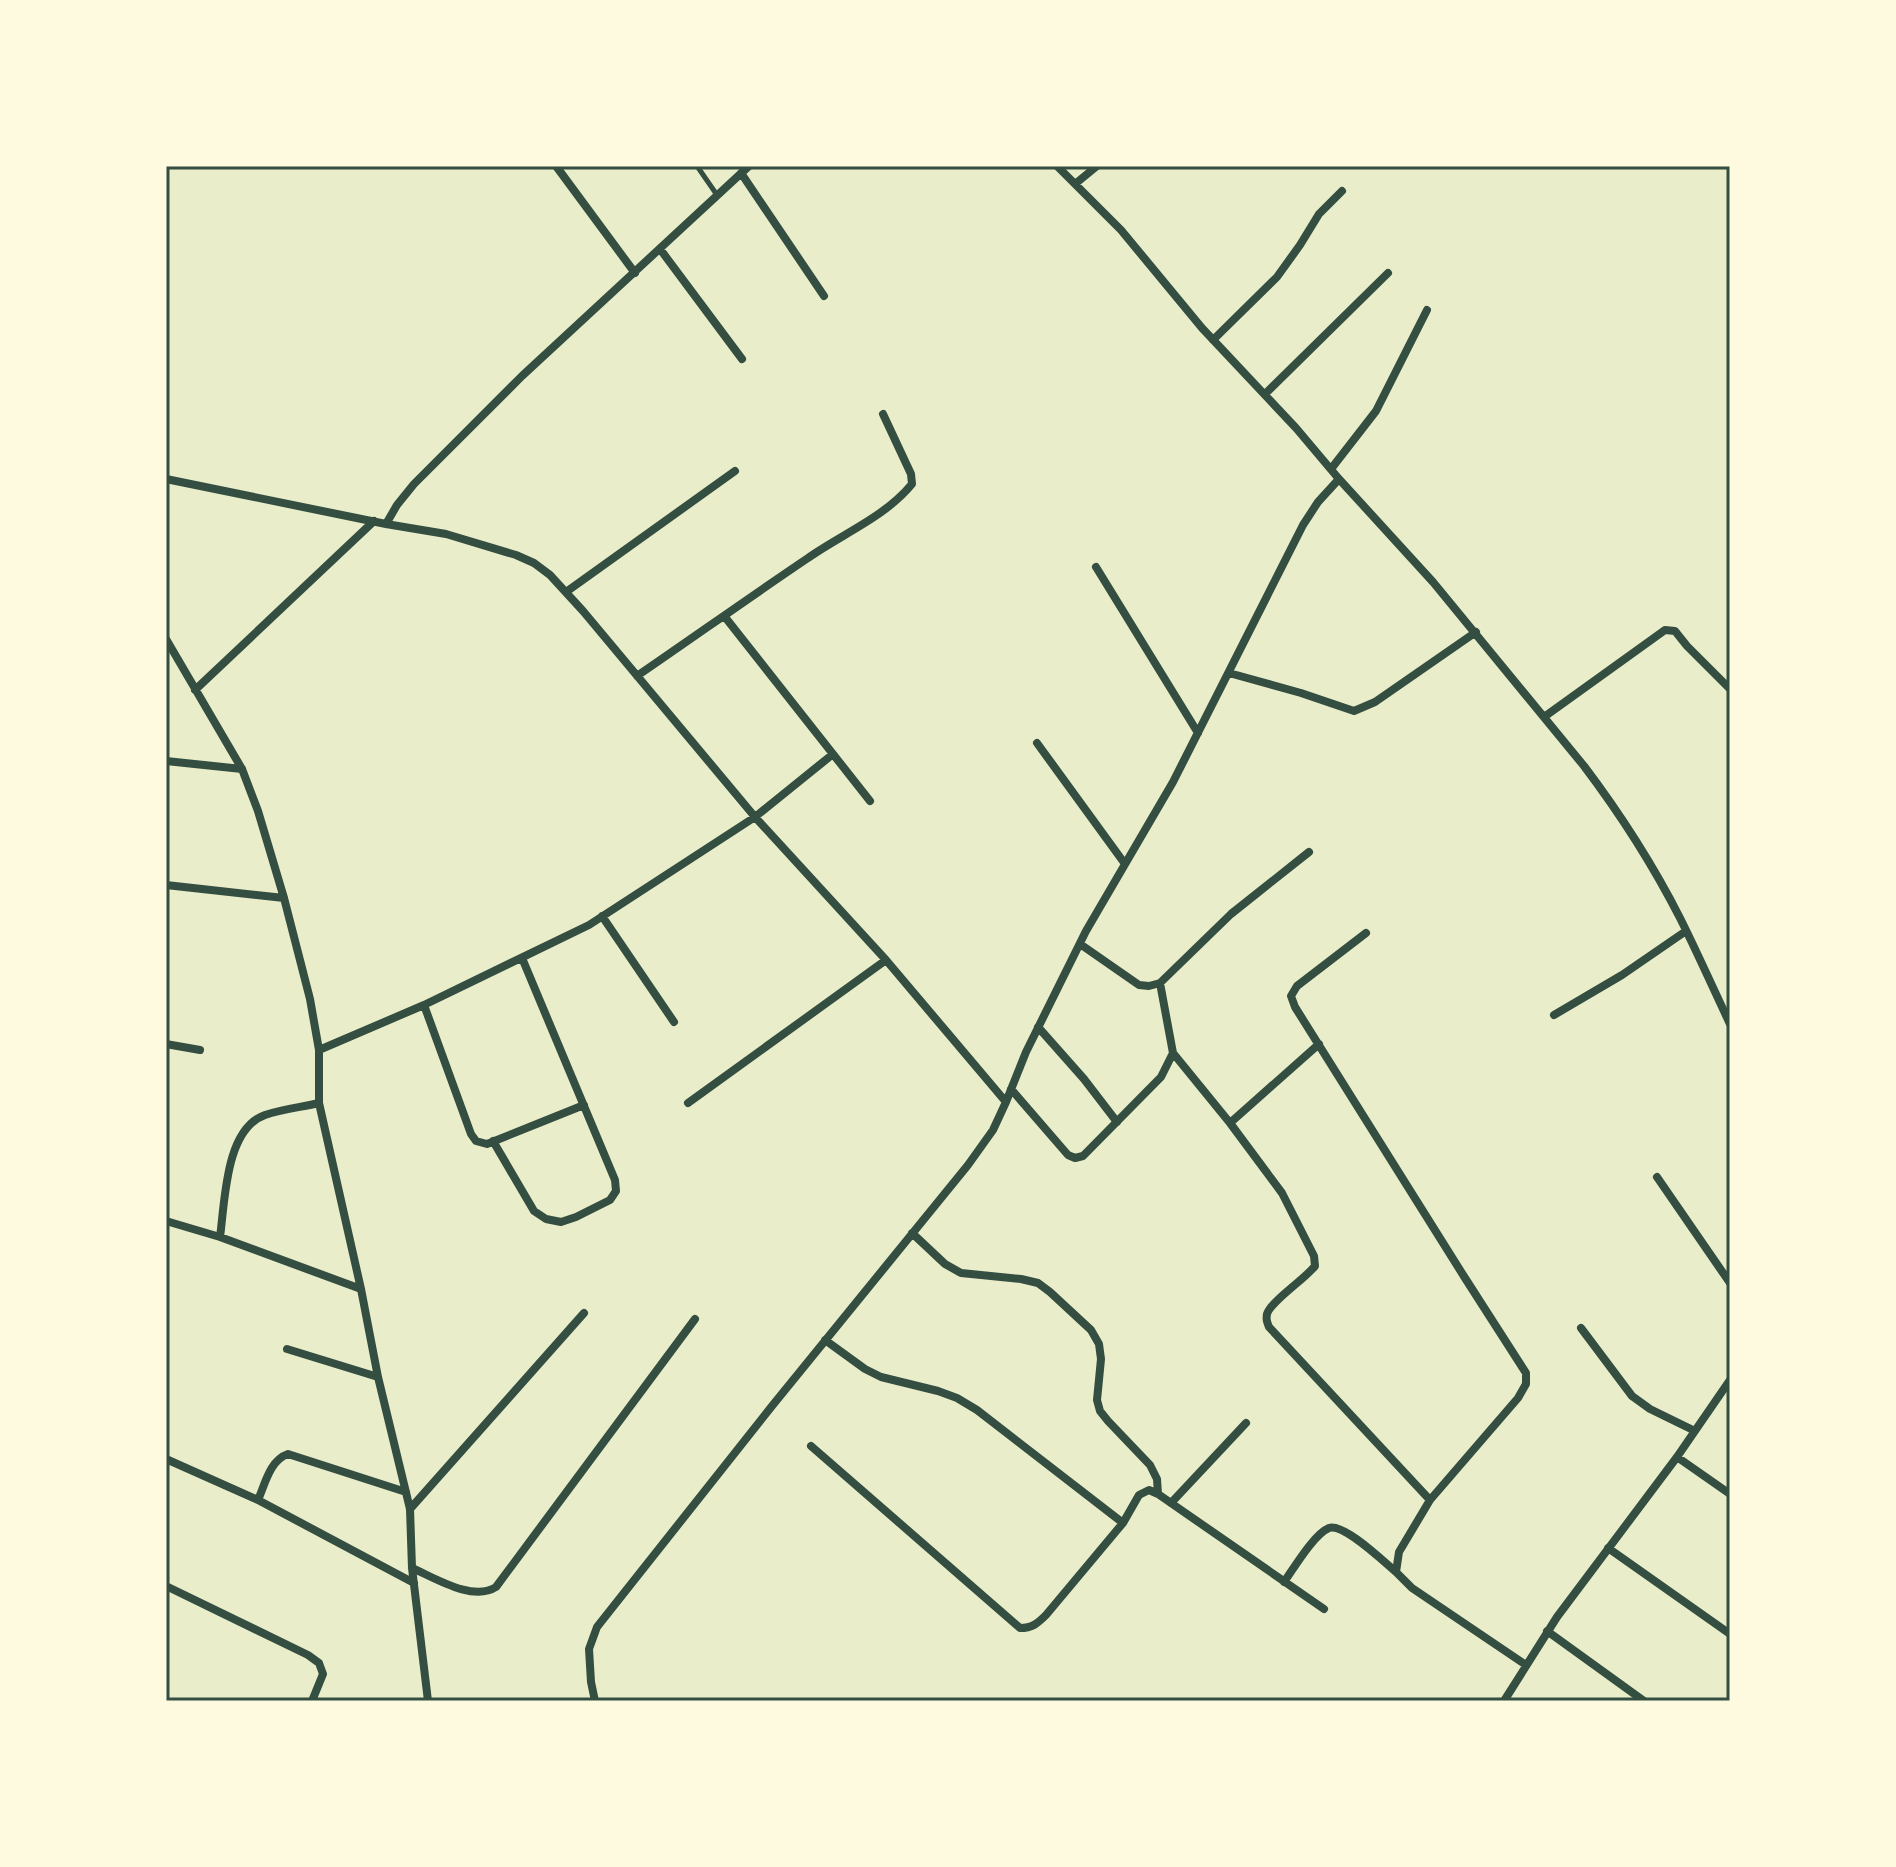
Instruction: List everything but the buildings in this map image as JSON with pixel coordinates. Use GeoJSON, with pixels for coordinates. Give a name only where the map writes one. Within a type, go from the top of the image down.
{"type":"FeatureCollection","features":[{"type":"Feature","properties":{"kind":"street"},"geometry":{"type":"LineString","coordinates":[[556,166],[635,273]]}},
{"type":"Feature","properties":{"kind":"street"},"geometry":{"type":"LineString","coordinates":[[386,524],[414,484],[522,376],[749,166]]}},
{"type":"Feature","properties":{"kind":"street"},"geometry":{"type":"LineString","coordinates":[[1057,166],[1121,230],[1213,340],[1433,582],[1602,789],[1654,871],[1730,1024]]}},
{"type":"Feature","properties":{"kind":"street"},"geometry":{"type":"LineString","coordinates":[[1075,184],[1097,166]]}},
{"type":"Feature","properties":{"kind":"street"},"geometry":{"type":"LineString","coordinates":[[741,173],[824,296]]}},
{"type":"Feature","properties":{"kind":"street"},"geometry":{"type":"LineString","coordinates":[[1213,340],[1277,277],[1319,214],[1342,191]]}},
{"type":"Feature","properties":{"kind":"street"},"geometry":{"type":"LineString","coordinates":[[660,249],[742,359]]}},
{"type":"Feature","properties":{"kind":"street"},"geometry":{"type":"LineString","coordinates":[[1265,394],[1388,273]]}},
{"type":"Feature","properties":{"kind":"street"},"geometry":{"type":"LineString","coordinates":[[1331,469],[1376,411],[1427,310]]}},
{"type":"Feature","properties":{"kind":"street"},"geometry":{"type":"LineString","coordinates":[[637,676],[809,557],[892,505],[912,484],[911,474],[883,414]]}},
{"type":"Feature","properties":{"kind":"street"},"geometry":{"type":"LineString","coordinates":[[566,592],[735,471]]}},
{"type":"Feature","properties":{"kind":"street"},"geometry":{"type":"LineString","coordinates":[[166,479],[446,534],[534,563],[566,592],[755,817],[886,960],[1006,1102]]}},
{"type":"Feature","properties":{"kind":"street"},"geometry":{"type":"LineString","coordinates":[[595,1701],[589,1649],[597,1627],[993,1130],[1038,1027],[1080,944],[1173,782],[1303,525],[1339,479]]}},
{"type":"Feature","properties":{"kind":"street"},"geometry":{"type":"LineString","coordinates":[[195,690],[374,521]]}},
{"type":"Feature","properties":{"kind":"street"},"geometry":{"type":"LineString","coordinates":[[1096,567],[1198,733]]}},
{"type":"Feature","properties":{"kind":"street"},"geometry":{"type":"LineString","coordinates":[[725,617],[870,801]]}},
{"type":"Feature","properties":{"kind":"street"},"geometry":{"type":"LineString","coordinates":[[1544,717],[1665,630],[1679,634],[1730,689]]}},
{"type":"Feature","properties":{"kind":"street"},"geometry":{"type":"LineString","coordinates":[[1229,673],[1354,711],[1375,702],[1476,632]]}},
{"type":"Feature","properties":{"kind":"street"},"geometry":{"type":"LineString","coordinates":[[166,639],[242,769],[284,898],[310,999],[319,1050],[319,1103],[410,1509],[412,1568],[428,1701]]}},
{"type":"Feature","properties":{"kind":"street"},"geometry":{"type":"LineString","coordinates":[[1037,743],[1125,864]]}},
{"type":"Feature","properties":{"kind":"street"},"geometry":{"type":"LineString","coordinates":[[319,1050],[424,1005],[589,925],[755,817],[833,754]]}},
{"type":"Feature","properties":{"kind":"street"},"geometry":{"type":"LineString","coordinates":[[166,761],[242,769]]}},
{"type":"Feature","properties":{"kind":"street"},"geometry":{"type":"LineString","coordinates":[[1080,944],[1139,985],[1160,983],[1231,914],[1309,852]]}},
{"type":"Feature","properties":{"kind":"street"},"geometry":{"type":"LineString","coordinates":[[166,885],[284,898]]}},
{"type":"Feature","properties":{"kind":"street"},"geometry":{"type":"LineString","coordinates":[[602,916],[674,1022]]}},
{"type":"Feature","properties":{"kind":"street"},"geometry":{"type":"LineString","coordinates":[[1554,1015],[1622,975],[1686,931]]}},
{"type":"Feature","properties":{"kind":"street"},"geometry":{"type":"LineString","coordinates":[[1366,933],[1297,986],[1291,996],[1295,1007],[1526,1373],[1526,1384],[1518,1398],[1430,1500],[1399,1552],[1396,1572]]}},
{"type":"Feature","properties":{"kind":"street"},"geometry":{"type":"LineString","coordinates":[[493,1141],[534,1211],[546,1219],[561,1222],[576,1217],[610,1200],[616,1191],[615,1180],[522,958]]}},
{"type":"Feature","properties":{"kind":"street"},"geometry":{"type":"LineString","coordinates":[[688,1103],[886,960]]}},
{"type":"Feature","properties":{"kind":"street"},"geometry":{"type":"LineString","coordinates":[[1160,983],[1173,1053],[1282,1193],[1314,1256],[1315,1266],[1307,1276],[1268,1310],[1266,1319],[1269,1327],[1430,1500]]}},
{"type":"Feature","properties":{"kind":"street"},"geometry":{"type":"LineString","coordinates":[[424,1005],[476,1141],[487,1144],[584,1105]]}},
{"type":"Feature","properties":{"kind":"street"},"geometry":{"type":"LineString","coordinates":[[1038,1027],[1117,1122]]}},
{"type":"Feature","properties":{"kind":"street"},"geometry":{"type":"LineString","coordinates":[[166,1044],[200,1050]]}},
{"type":"Feature","properties":{"kind":"street"},"geometry":{"type":"LineString","coordinates":[[1230,1123],[1319,1044]]}},
{"type":"Feature","properties":{"kind":"street"},"geometry":{"type":"LineString","coordinates":[[1011,1089],[1068,1155],[1075,1158],[1083,1156],[1161,1077],[1173,1053]]}},
{"type":"Feature","properties":{"kind":"street"},"geometry":{"type":"LineString","coordinates":[[220,1237],[232,1154],[243,1133],[262,1115],[319,1103]]}},
{"type":"Feature","properties":{"kind":"street"},"geometry":{"type":"LineString","coordinates":[[1657,1177],[1730,1283]]}},
{"type":"Feature","properties":{"kind":"street"},"geometry":{"type":"LineString","coordinates":[[166,1221],[220,1237],[361,1289]]}},
{"type":"Feature","properties":{"kind":"street"},"geometry":{"type":"LineString","coordinates":[[912,1233],[945,1264],[961,1273],[1038,1283],[1091,1330],[1099,1344],[1101,1359],[1097,1400],[1100,1411],[1150,1465],[1157,1479],[1158,1494]]}},
{"type":"Feature","properties":{"kind":"street"},"geometry":{"type":"LineString","coordinates":[[410,1509],[584,1313]]}},
{"type":"Feature","properties":{"kind":"street"},"geometry":{"type":"LineString","coordinates":[[412,1568],[476,1593],[488,1592],[496,1587],[695,1319]]}},
{"type":"Feature","properties":{"kind":"street"},"geometry":{"type":"LineString","coordinates":[[1581,1328],[1632,1396],[1650,1409],[1695,1431]]}},
{"type":"Feature","properties":{"kind":"street"},"geometry":{"type":"LineString","coordinates":[[825,1340],[881,1377],[938,1391],[977,1410],[1123,1523]]}},
{"type":"Feature","properties":{"kind":"street"},"geometry":{"type":"LineString","coordinates":[[287,1349],[378,1377]]}},
{"type":"Feature","properties":{"kind":"street"},"geometry":{"type":"LineString","coordinates":[[1504,1701],[1547,1631],[1728,1386]]}},
{"type":"Feature","properties":{"kind":"street"},"geometry":{"type":"LineString","coordinates":[[1171,1503],[1246,1423]]}},
{"type":"Feature","properties":{"kind":"street"},"geometry":{"type":"LineString","coordinates":[[811,1446],[1020,1628],[1037,1624],[1123,1523],[1139,1495],[1149,1490],[1324,1609]]}},
{"type":"Feature","properties":{"kind":"street"},"geometry":{"type":"LineString","coordinates":[[258,1500],[273,1465],[279,1457],[288,1454],[406,1492]]}},
{"type":"Feature","properties":{"kind":"street"},"geometry":{"type":"LineString","coordinates":[[1677,1457],[1730,1494]]}},
{"type":"Feature","properties":{"kind":"street"},"geometry":{"type":"LineString","coordinates":[[166,1459],[258,1500],[414,1583]]}},
{"type":"Feature","properties":{"kind":"street"},"geometry":{"type":"LineString","coordinates":[[1284,1582],[1316,1539],[1327,1529],[1335,1527],[1347,1532],[1412,1588],[1526,1665]]}},
{"type":"Feature","properties":{"kind":"street"},"geometry":{"type":"LineString","coordinates":[[1608,1548],[1730,1634]]}},
{"type":"Feature","properties":{"kind":"street"},"geometry":{"type":"LineString","coordinates":[[166,1586],[319,1663],[323,1674],[312,1701]]}},
{"type":"Feature","properties":{"kind":"street"},"geometry":{"type":"LineString","coordinates":[[1547,1631],[1644,1701]]}},
{"type":"Feature","properties":{"kind":"lane"},"geometry":{"type":"LineString","coordinates":[[697,166],[717,195]]}}]}
